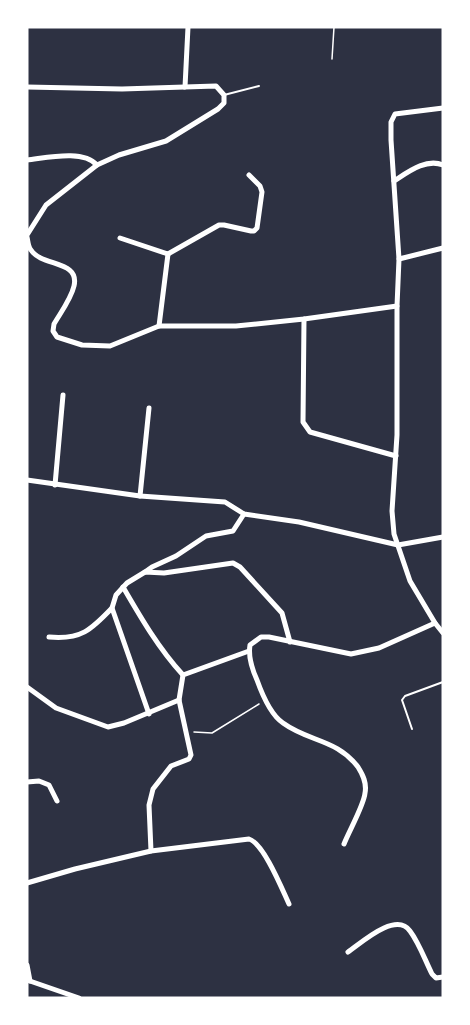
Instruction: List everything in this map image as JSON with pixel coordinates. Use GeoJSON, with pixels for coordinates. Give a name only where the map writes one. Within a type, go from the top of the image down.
{"type":"FeatureCollection","features":[{"type":"Feature","properties":{"kind":"street"},"geometry":{"type":"LineString","coordinates":[[185,87],[188,27]]}},
{"type":"Feature","properties":{"kind":"street"},"geometry":{"type":"LineString","coordinates":[[27,87],[122,89],[216,86],[224,95],[224,103],[218,109],[166,141],[119,155],[97,165],[46,205],[27,236],[30,250],[41,259],[70,269],[75,277],[74,287],[54,324],[53,331],[57,337],[82,345],[110,346],[159,326],[236,326],[397,306]]}},
{"type":"Feature","properties":{"kind":"street"},"geometry":{"type":"LineString","coordinates":[[443,108],[394,114],[391,122],[392,171],[399,259],[397,423],[392,511],[394,534],[410,581],[443,633]]}},
{"type":"Feature","properties":{"kind":"street"},"geometry":{"type":"LineString","coordinates":[[27,160],[58,156],[85,157],[92,159],[97,165]]}},
{"type":"Feature","properties":{"kind":"street"},"geometry":{"type":"LineString","coordinates":[[394,181],[411,170],[427,164],[437,162],[443,165]]}},
{"type":"Feature","properties":{"kind":"street"},"geometry":{"type":"LineString","coordinates":[[120,238],[168,254],[219,225],[254,231],[257,228],[262,192],[260,186],[249,175]]}},
{"type":"Feature","properties":{"kind":"street"},"geometry":{"type":"LineString","coordinates":[[399,259],[443,248]]}},
{"type":"Feature","properties":{"kind":"street"},"geometry":{"type":"LineString","coordinates":[[159,326],[168,254]]}},
{"type":"Feature","properties":{"kind":"street"},"geometry":{"type":"LineString","coordinates":[[304,319],[303,422],[305,426],[310,432],[396,456]]}},
{"type":"Feature","properties":{"kind":"street"},"geometry":{"type":"LineString","coordinates":[[55,485],[63,395]]}},
{"type":"Feature","properties":{"kind":"street"},"geometry":{"type":"LineString","coordinates":[[140,496],[149,408]]}},
{"type":"Feature","properties":{"kind":"street"},"geometry":{"type":"LineString","coordinates":[[27,480],[140,496],[225,502],[244,514],[299,522],[398,545],[443,537]]}},
{"type":"Feature","properties":{"kind":"street"},"geometry":{"type":"LineString","coordinates":[[49,637],[66,639],[97,623],[112,608],[116,595],[127,583],[152,567],[176,556],[206,536],[233,531],[244,514]]}},
{"type":"Feature","properties":{"kind":"street"},"geometry":{"type":"LineString","coordinates":[[145,572],[164,573],[232,562],[240,567],[282,614],[290,642]]}},
{"type":"Feature","properties":{"kind":"street"},"geometry":{"type":"LineString","coordinates":[[123,587],[166,654],[183,675],[179,700],[192,756],[171,766],[153,789],[149,805],[151,851]]}},
{"type":"Feature","properties":{"kind":"street"},"geometry":{"type":"LineString","coordinates":[[112,608],[149,714]]}},
{"type":"Feature","properties":{"kind":"street"},"geometry":{"type":"LineString","coordinates":[[344,844],[365,795],[364,776],[349,756],[335,746],[280,722],[265,700],[256,678],[250,662],[250,645],[261,637],[351,654],[379,648],[435,622]]}},
{"type":"Feature","properties":{"kind":"street"},"geometry":{"type":"LineString","coordinates":[[183,675],[249,651]]}},
{"type":"Feature","properties":{"kind":"street"},"geometry":{"type":"LineString","coordinates":[[27,687],[56,708],[108,727],[149,714],[179,700]]}},
{"type":"Feature","properties":{"kind":"street"},"geometry":{"type":"LineString","coordinates":[[27,782],[39,781],[49,785],[57,801]]}},
{"type":"Feature","properties":{"kind":"street"},"geometry":{"type":"LineString","coordinates":[[27,883],[151,851],[242,839],[254,840],[262,849],[289,904]]}},
{"type":"Feature","properties":{"kind":"street"},"geometry":{"type":"LineString","coordinates":[[348,952],[383,928],[400,925],[408,928],[432,974],[436,978],[443,976]]}},
{"type":"Feature","properties":{"kind":"street"},"geometry":{"type":"LineString","coordinates":[[27,965],[28,980],[80,998]]}},
{"type":"Feature","properties":{"kind":"lane"},"geometry":{"type":"LineString","coordinates":[[224,95],[259,86]]}},
{"type":"Feature","properties":{"kind":"lane"},"geometry":{"type":"LineString","coordinates":[[412,729],[402,700],[405,696],[443,682]]}},
{"type":"Feature","properties":{"kind":"path"},"geometry":{"type":"LineString","coordinates":[[332,59],[334,27]]}},
{"type":"Feature","properties":{"kind":"path"},"geometry":{"type":"LineString","coordinates":[[186,731],[212,733],[265,700]]}}]}
